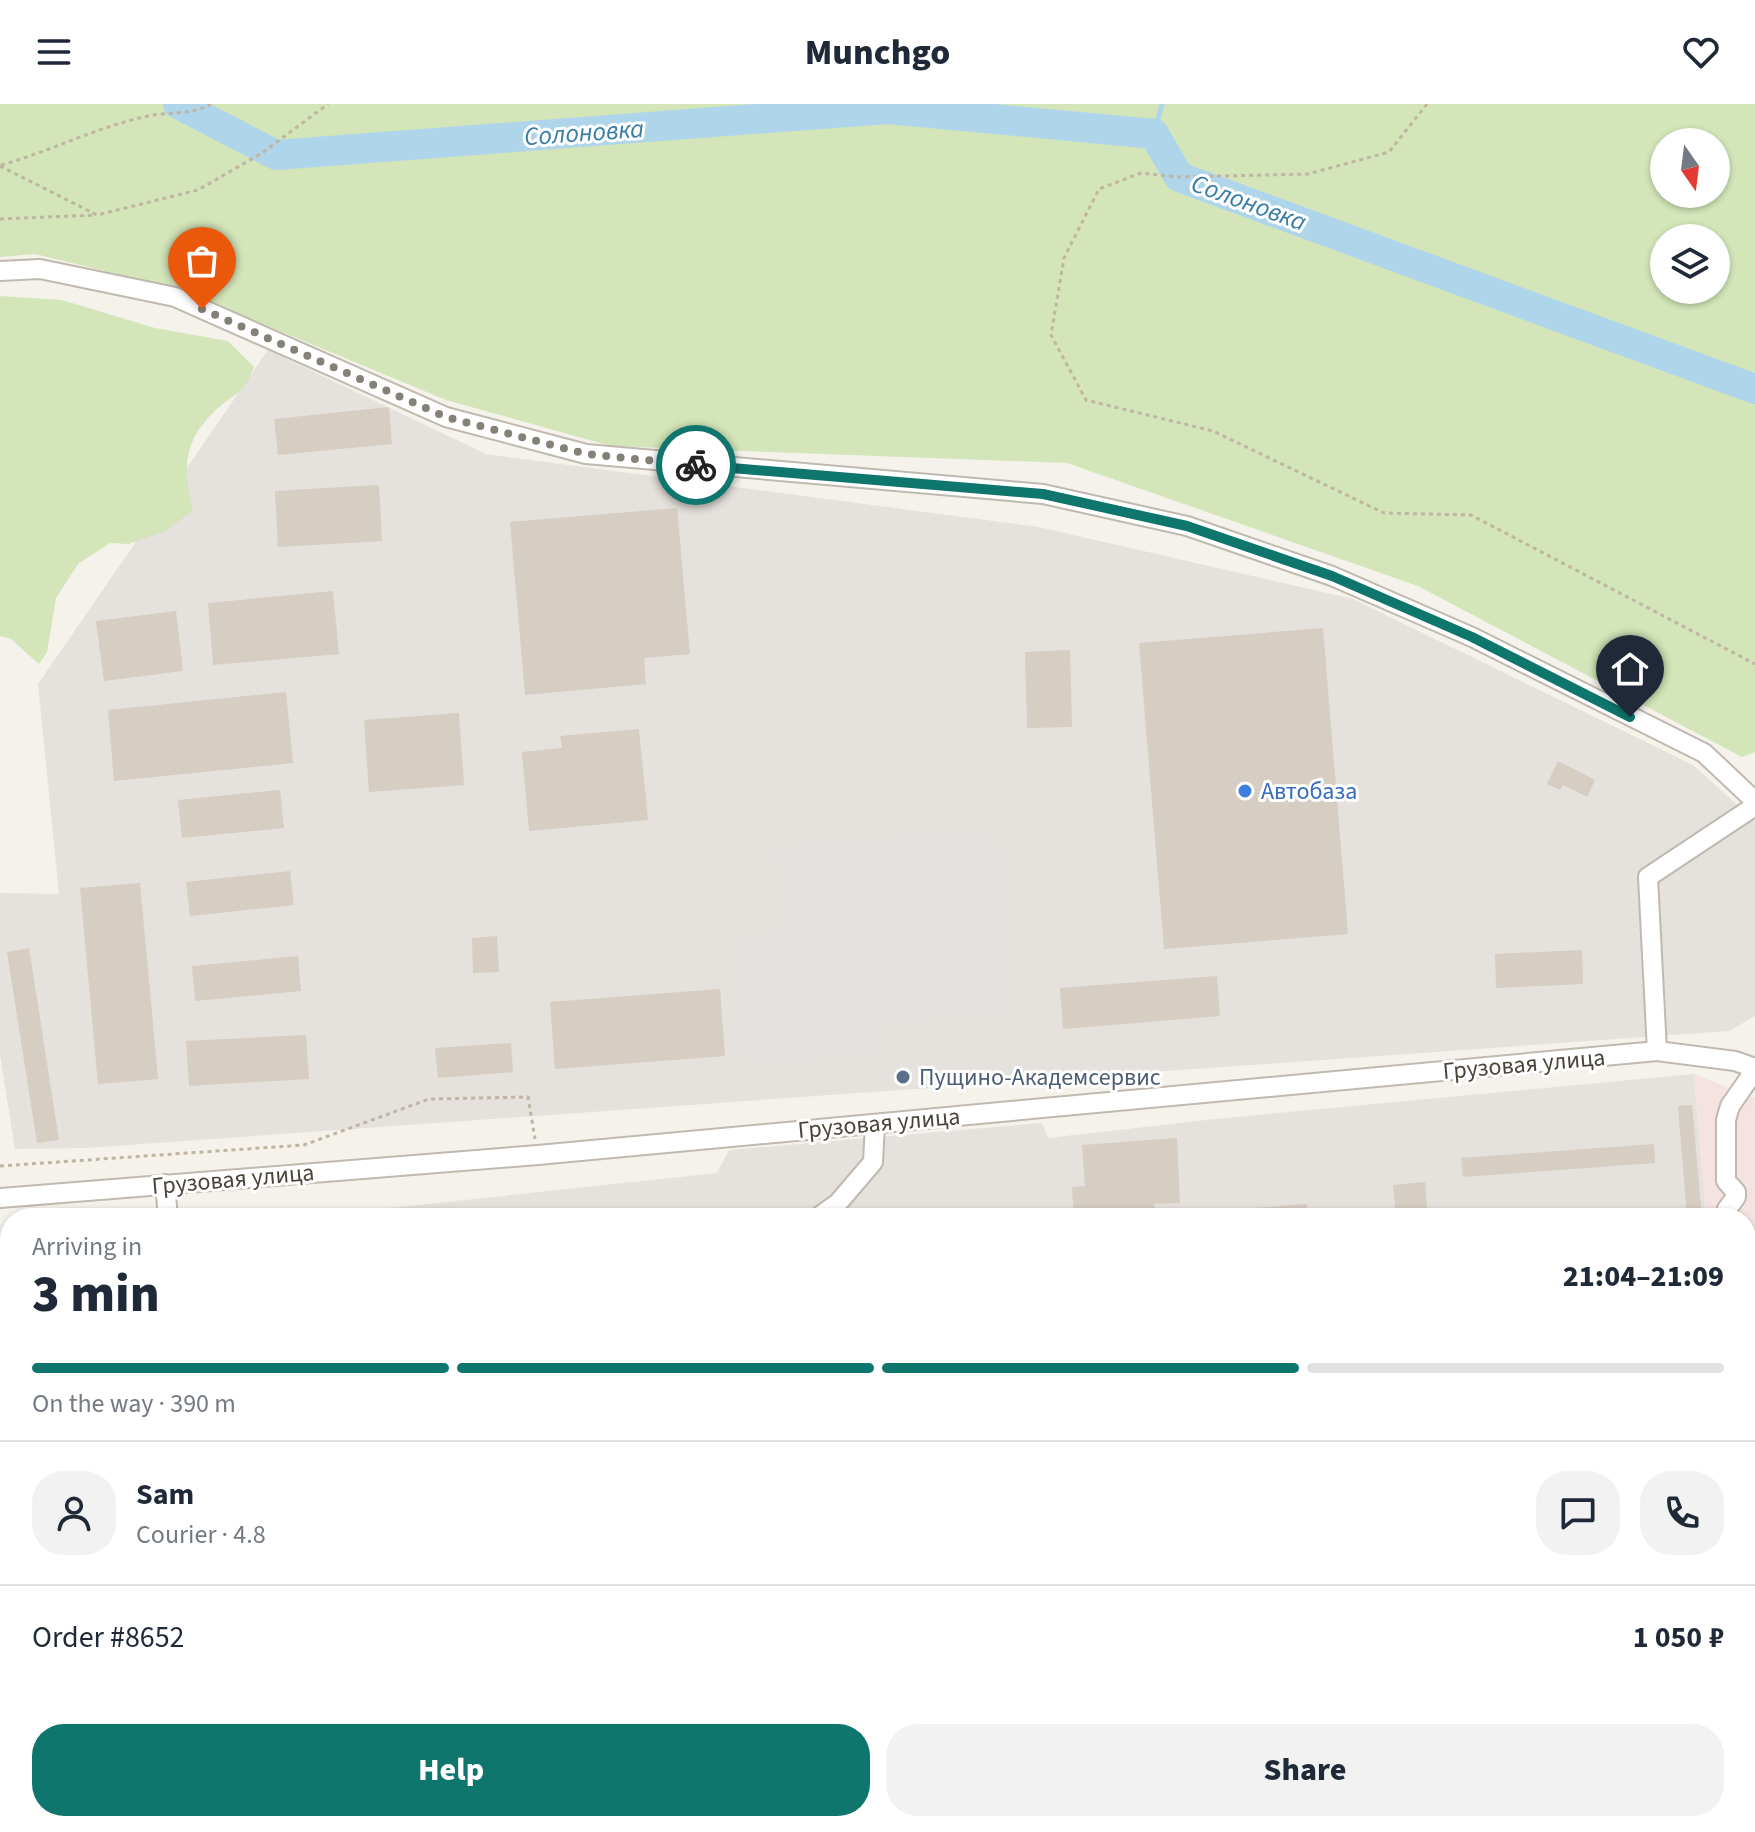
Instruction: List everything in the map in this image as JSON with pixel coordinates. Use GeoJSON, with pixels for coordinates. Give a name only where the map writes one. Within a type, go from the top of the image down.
{"type":"FeatureCollection","features":[{"type":"Feature","properties":{"kind":"street"},"geometry":{"type":"LineString","coordinates":[[0,271],[40,269],[175,297],[446,417],[586,454],[1043,494],[1187,526],[1332,576],[1472,637],[1704,753],[1755,803],[1648,877],[1657,1051]]}},
{"type":"Feature","properties":{"kind":"street","name":"Грузовая улица"},"geometry":{"type":"LineString","coordinates":[[0,1198],[538,1155],[1657,1051],[1735,1061],[1755,1069]]}},
{"type":"Feature","properties":{"kind":"street"},"geometry":{"type":"LineString","coordinates":[[1728,1208],[1736,1192],[1726,1181],[1726,1120],[1730,1106],[1755,1069]]}},
{"type":"Feature","properties":{"kind":"street"},"geometry":{"type":"LineString","coordinates":[[831,1208],[873,1162],[875,1124]]}},
{"type":"Feature","properties":{"kind":"street"},"geometry":{"type":"LineString","coordinates":[[165,1184],[167,1208]]}},
{"type":"Feature","properties":{"kind":"path"},"geometry":{"type":"LineString","coordinates":[[0,166],[116,124],[146,116],[187,112],[211,104]]}},
{"type":"Feature","properties":{"kind":"path"},"geometry":{"type":"LineString","coordinates":[[0,219],[97,215],[198,190],[262,153],[328,104]]}},
{"type":"Feature","properties":{"kind":"path"},"geometry":{"type":"LineString","coordinates":[[1427,104],[1389,152],[1308,174],[1179,177],[1141,173],[1099,189],[1064,258],[1051,335],[1086,400],[1213,431],[1384,513],[1471,515],[1755,664]]}},
{"type":"Feature","properties":{"kind":"path"},"geometry":{"type":"LineString","coordinates":[[0,166],[97,215]]}},
{"type":"Feature","properties":{"kind":"path"},"geometry":{"type":"LineString","coordinates":[[0,1166],[304,1145],[429,1099],[528,1097],[538,1155]]}},
{"type":"Feature","properties":{"kind":"shaded area"},"geometry":{"type":"Polygon","coordinates":[[[268,350],[486,454],[1039,527],[1353,599],[1693,765],[1755,821],[1755,1016],[1729,1031],[86,1148],[15,1149],[0,1055],[0,893],[59,894],[38,684],[268,350]]]}},
{"type":"Feature","properties":{"kind":"shaded area"},"geometry":{"type":"Polygon","coordinates":[[[992,833],[1004,1012],[870,1021],[872,1053],[750,1061],[741,938],[787,934],[781,848],[992,833]]]}},
{"type":"Feature","properties":{"kind":"shaded area"},"geometry":{"type":"Polygon","coordinates":[[[1694,1074],[1705,1208],[390,1208],[717,1173],[729,1150],[1042,1123],[1048,1138],[1215,1119],[1694,1074]]]}},
{"type":"Feature","properties":{"kind":"shaded area"},"geometry":{"type":"Polygon","coordinates":[[[1694,1074],[1755,1098],[1755,1208],[1705,1208],[1694,1074]]]}},
{"type":"Feature","properties":{"kind":"green space"},"geometry":{"type":"Polygon","coordinates":[[[0,104],[1755,104],[1755,752],[1742,757],[1418,586],[1067,463],[611,446],[446,400],[179,289],[35,254],[0,257],[0,104]]]}},
{"type":"Feature","properties":{"kind":"green space"},"geometry":{"type":"Polygon","coordinates":[[[0,296],[62,300],[155,328],[228,341],[254,367],[243,387],[206,420],[192,443],[188,455],[187,481],[193,511],[163,532],[128,544],[110,543],[78,564],[56,598],[47,652],[39,664],[11,639],[0,636],[0,296]]]}},
{"type":"Feature","properties":{"kind":"building"},"geometry":{"type":"Polygon","coordinates":[[[389,407],[392,444],[278,455],[274,419],[389,407]]]}},
{"type":"Feature","properties":{"kind":"building"},"geometry":{"type":"Polygon","coordinates":[[[379,485],[382,541],[278,547],[275,491],[379,485]]]}},
{"type":"Feature","properties":{"kind":"building"},"geometry":{"type":"Polygon","coordinates":[[[677,508],[690,654],[644,658],[646,684],[525,695],[510,522],[677,508]]]}},
{"type":"Feature","properties":{"kind":"building"},"geometry":{"type":"Polygon","coordinates":[[[333,591],[339,654],[213,665],[208,603],[333,591]]]}},
{"type":"Feature","properties":{"kind":"building"},"geometry":{"type":"Polygon","coordinates":[[[176,611],[183,671],[104,681],[96,621],[176,611]]]}},
{"type":"Feature","properties":{"kind":"building"},"geometry":{"type":"Polygon","coordinates":[[[1323,628],[1348,934],[1164,949],[1139,643],[1323,628]]]}},
{"type":"Feature","properties":{"kind":"building"},"geometry":{"type":"Polygon","coordinates":[[[1070,650],[1072,727],[1027,728],[1025,652],[1070,650]]]}},
{"type":"Feature","properties":{"kind":"building"},"geometry":{"type":"Polygon","coordinates":[[[286,692],[293,763],[114,781],[108,710],[286,692]]]}},
{"type":"Feature","properties":{"kind":"building"},"geometry":{"type":"Polygon","coordinates":[[[459,713],[464,785],[369,792],[364,720],[459,713]]]}},
{"type":"Feature","properties":{"kind":"building"},"geometry":{"type":"Polygon","coordinates":[[[639,729],[648,820],[529,831],[522,752],[562,748],[560,736],[639,729]]]}},
{"type":"Feature","properties":{"kind":"building"},"geometry":{"type":"Polygon","coordinates":[[[1558,761],[1595,780],[1587,797],[1563,785],[1560,790],[1547,784],[1558,761]]]}},
{"type":"Feature","properties":{"kind":"building"},"geometry":{"type":"Polygon","coordinates":[[[280,790],[284,828],[182,838],[178,800],[280,790]]]}},
{"type":"Feature","properties":{"kind":"building"},"geometry":{"type":"Polygon","coordinates":[[[290,871],[294,905],[190,916],[186,882],[290,871]]]}},
{"type":"Feature","properties":{"kind":"building"},"geometry":{"type":"Polygon","coordinates":[[[140,883],[158,1079],[98,1084],[80,888],[140,883]]]}},
{"type":"Feature","properties":{"kind":"building"},"geometry":{"type":"Polygon","coordinates":[[[497,936],[499,972],[473,973],[472,938],[497,936]]]}},
{"type":"Feature","properties":{"kind":"building"},"geometry":{"type":"Polygon","coordinates":[[[29,948],[59,1140],[37,1143],[7,952],[29,948]]]}},
{"type":"Feature","properties":{"kind":"building"},"geometry":{"type":"Polygon","coordinates":[[[1582,950],[1583,984],[1496,988],[1495,954],[1582,950]]]}},
{"type":"Feature","properties":{"kind":"building"},"geometry":{"type":"Polygon","coordinates":[[[298,956],[301,991],[195,1001],[192,966],[298,956]]]}},
{"type":"Feature","properties":{"kind":"building"},"geometry":{"type":"Polygon","coordinates":[[[1217,976],[1220,1016],[1063,1029],[1060,988],[1217,976]]]}},
{"type":"Feature","properties":{"kind":"building"},"geometry":{"type":"Polygon","coordinates":[[[720,989],[725,1056],[555,1069],[550,1002],[720,989]]]}},
{"type":"Feature","properties":{"kind":"building"},"geometry":{"type":"Polygon","coordinates":[[[306,1035],[309,1079],[189,1086],[186,1041],[306,1035]]]}},
{"type":"Feature","properties":{"kind":"building"},"geometry":{"type":"Polygon","coordinates":[[[511,1043],[513,1072],[438,1078],[435,1048],[511,1043]]]}},
{"type":"Feature","properties":{"kind":"building"},"geometry":{"type":"Polygon","coordinates":[[[1692,1105],[1701,1208],[1686,1208],[1678,1106],[1692,1105]]]}},
{"type":"Feature","properties":{"kind":"building"},"geometry":{"type":"Polygon","coordinates":[[[1177,1138],[1180,1203],[1154,1204],[1154,1208],[1073,1208],[1072,1187],[1085,1186],[1082,1145],[1177,1138]]]}},
{"type":"Feature","properties":{"kind":"building"},"geometry":{"type":"Polygon","coordinates":[[[1654,1144],[1655,1163],[1463,1177],[1461,1158],[1654,1144]]]}},
{"type":"Feature","properties":{"kind":"building"},"geometry":{"type":"Polygon","coordinates":[[[1425,1182],[1427,1208],[1395,1208],[1393,1185],[1425,1182]]]}},
{"type":"Feature","properties":{"kind":"building"},"geometry":{"type":"Polygon","coordinates":[[[1307,1204],[1307,1208],[1256,1208],[1307,1204]]]}},
{"type":"Feature","properties":{"kind":"waterway","name":"Солоновка"},"geometry":{"type":"LineString","coordinates":[[178,104],[276,155],[888,109],[1154,134],[1179,177],[1755,389]]}},
{"type":"Feature","properties":{"kind":"waterway"},"geometry":{"type":"LineString","coordinates":[[1154,134],[1162,104]]}},
{"type":"Feature","properties":{"kind":"way so far"},"geometry":{"type":"LineString","coordinates":[[202,309],[446,417],[586,454],[696,465]]}},
{"type":"Feature","properties":{"kind":"place","name":"Автобаза"},"geometry":{"type":"Point","coordinates":[1245,791]}},
{"type":"Feature","properties":{"kind":"place","name":"Пущино-Академсервис"},"geometry":{"type":"Point","coordinates":[903,1077]}},
{"type":"Feature","properties":{"kind":"route"},"geometry":{"type":"LineString","coordinates":[[696,465],[1043,494],[1187,526],[1332,576],[1472,637],[1630,717]]}}]}
